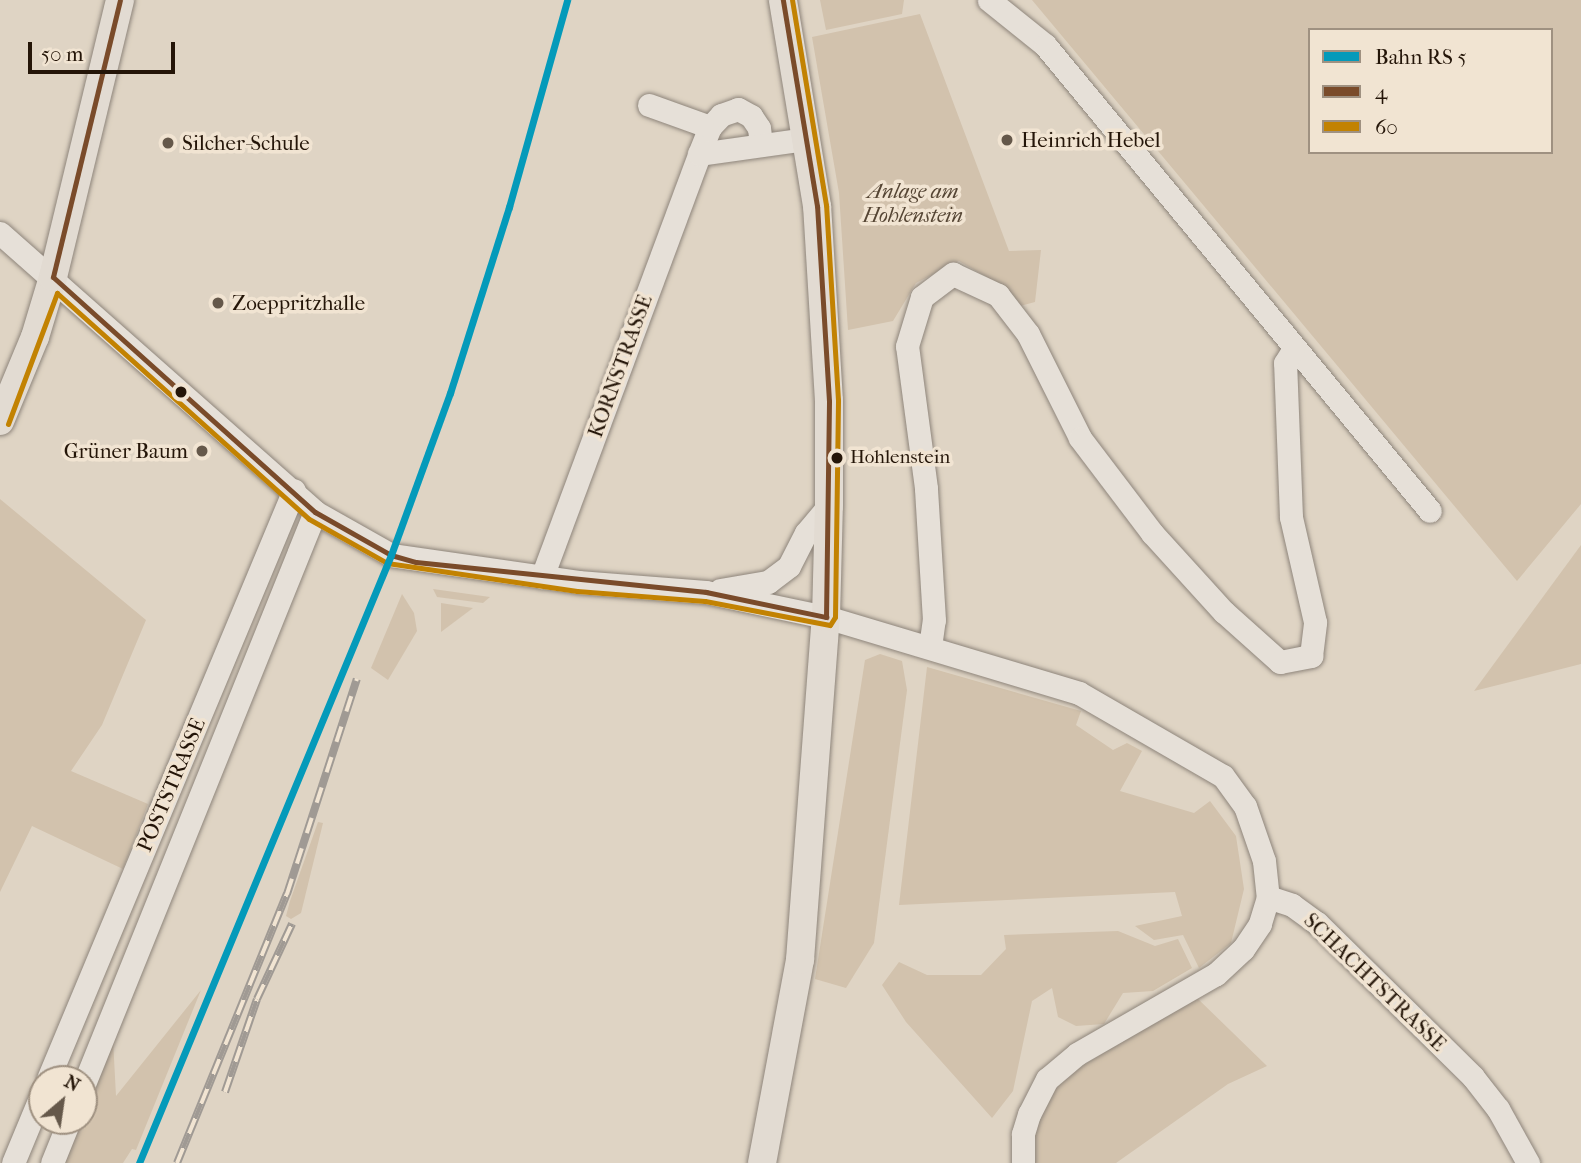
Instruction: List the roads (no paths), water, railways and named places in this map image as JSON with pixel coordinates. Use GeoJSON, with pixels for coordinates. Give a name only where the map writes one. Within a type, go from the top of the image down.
{"type":"FeatureCollection","features":[{"type":"Feature","properties":{"kind":"main road"},"geometry":{"type":"LineString","coordinates":[[0,421],[31,348],[53,277],[120,0]]}},
{"type":"Feature","properties":{"kind":"main road"},"geometry":{"type":"LineString","coordinates":[[762,1163],[800,960],[826,617],[829,506],[828,380],[817,206],[783,0]]}},
{"type":"Feature","properties":{"kind":"street"},"geometry":{"type":"LineString","coordinates":[[989,0],[1045,45],[1293,350],[1430,511]]}},
{"type":"Feature","properties":{"kind":"street"},"geometry":{"type":"LineString","coordinates":[[649,105],[710,127],[721,114],[738,110],[751,116],[759,128],[761,144]]}},
{"type":"Feature","properties":{"kind":"street","name":"KORNSTRASSE"},"geometry":{"type":"LineString","coordinates":[[542,577],[710,127]]}},
{"type":"Feature","properties":{"kind":"street"},"geometry":{"type":"LineString","coordinates":[[699,154],[806,139]]}},
{"type":"Feature","properties":{"kind":"street"},"geometry":{"type":"LineString","coordinates":[[0,233],[294,490],[315,512],[400,558],[542,577],[706,592],[826,617],[1079,693],[1212,768],[1245,806],[1264,861],[1268,897],[1254,936],[1230,963],[1201,984],[1077,1054],[1047,1079],[1026,1124],[1023,1163]]}},
{"type":"Feature","properties":{"kind":"street"},"geometry":{"type":"LineString","coordinates":[[930,647],[934,620],[926,488],[907,346],[922,297],[953,274],[998,295],[1028,334],[1080,438],[1152,533],[1224,612],[1280,662],[1311,656],[1315,622],[1291,517],[1285,363],[1293,350]]}},
{"type":"Feature","properties":{"kind":"street","name":"POSTSTRASSE"},"geometry":{"type":"LineString","coordinates":[[54,1065],[294,490]]}},
{"type":"Feature","properties":{"kind":"street"},"geometry":{"type":"LineString","coordinates":[[706,592],[768,582],[789,565],[806,534],[829,506]]}},
{"type":"Feature","properties":{"kind":"street","name":"POSTSTRASSE"},"geometry":{"type":"LineString","coordinates":[[92,1065],[315,512]]}},
{"type":"Feature","properties":{"kind":"street","name":"SCHACHTSTRASSE"},"geometry":{"type":"LineString","coordinates":[[1268,897],[1292,905],[1317,923],[1474,1077],[1498,1109],[1528,1163]]}},
{"type":"Feature","properties":{"kind":"street"},"geometry":{"type":"LineString","coordinates":[[13,1163],[28,1127]]}},
{"type":"Feature","properties":{"kind":"street"},"geometry":{"type":"LineString","coordinates":[[52,1163],[63,1135]]}},
{"type":"Feature","properties":{"kind":"railway"},"geometry":{"type":"LineString","coordinates":[[177,1163],[287,894],[357,679]]}},
{"type":"Feature","properties":{"kind":"railway"},"geometry":{"type":"LineString","coordinates":[[225,1092],[257,999],[292,924]]}},
{"type":"Feature","properties":{"kind":"place","name":"Heinrich Hebel"},"geometry":{"type":"Point","coordinates":[1007,140]}},
{"type":"Feature","properties":{"kind":"place","name":"Silcher-Schule"},"geometry":{"type":"Point","coordinates":[168,143]}},
{"type":"Feature","properties":{"kind":"place","name":"Zoeppritzhalle"},"geometry":{"type":"Point","coordinates":[218,303]}},
{"type":"Feature","properties":{"kind":"place","name":"Grüner Baum"},"geometry":{"type":"Point","coordinates":[202,451]}},
{"type":"Feature","properties":{"kind":"place","name":"Hohlenstein"},"geometry":{"type":"Point","coordinates":[837,458]}},
{"type":"Feature","properties":{"kind":"park label","name":"Anlage am Hohlenstein"},"geometry":{"type":"Point","coordinates":[913,203]}}]}
